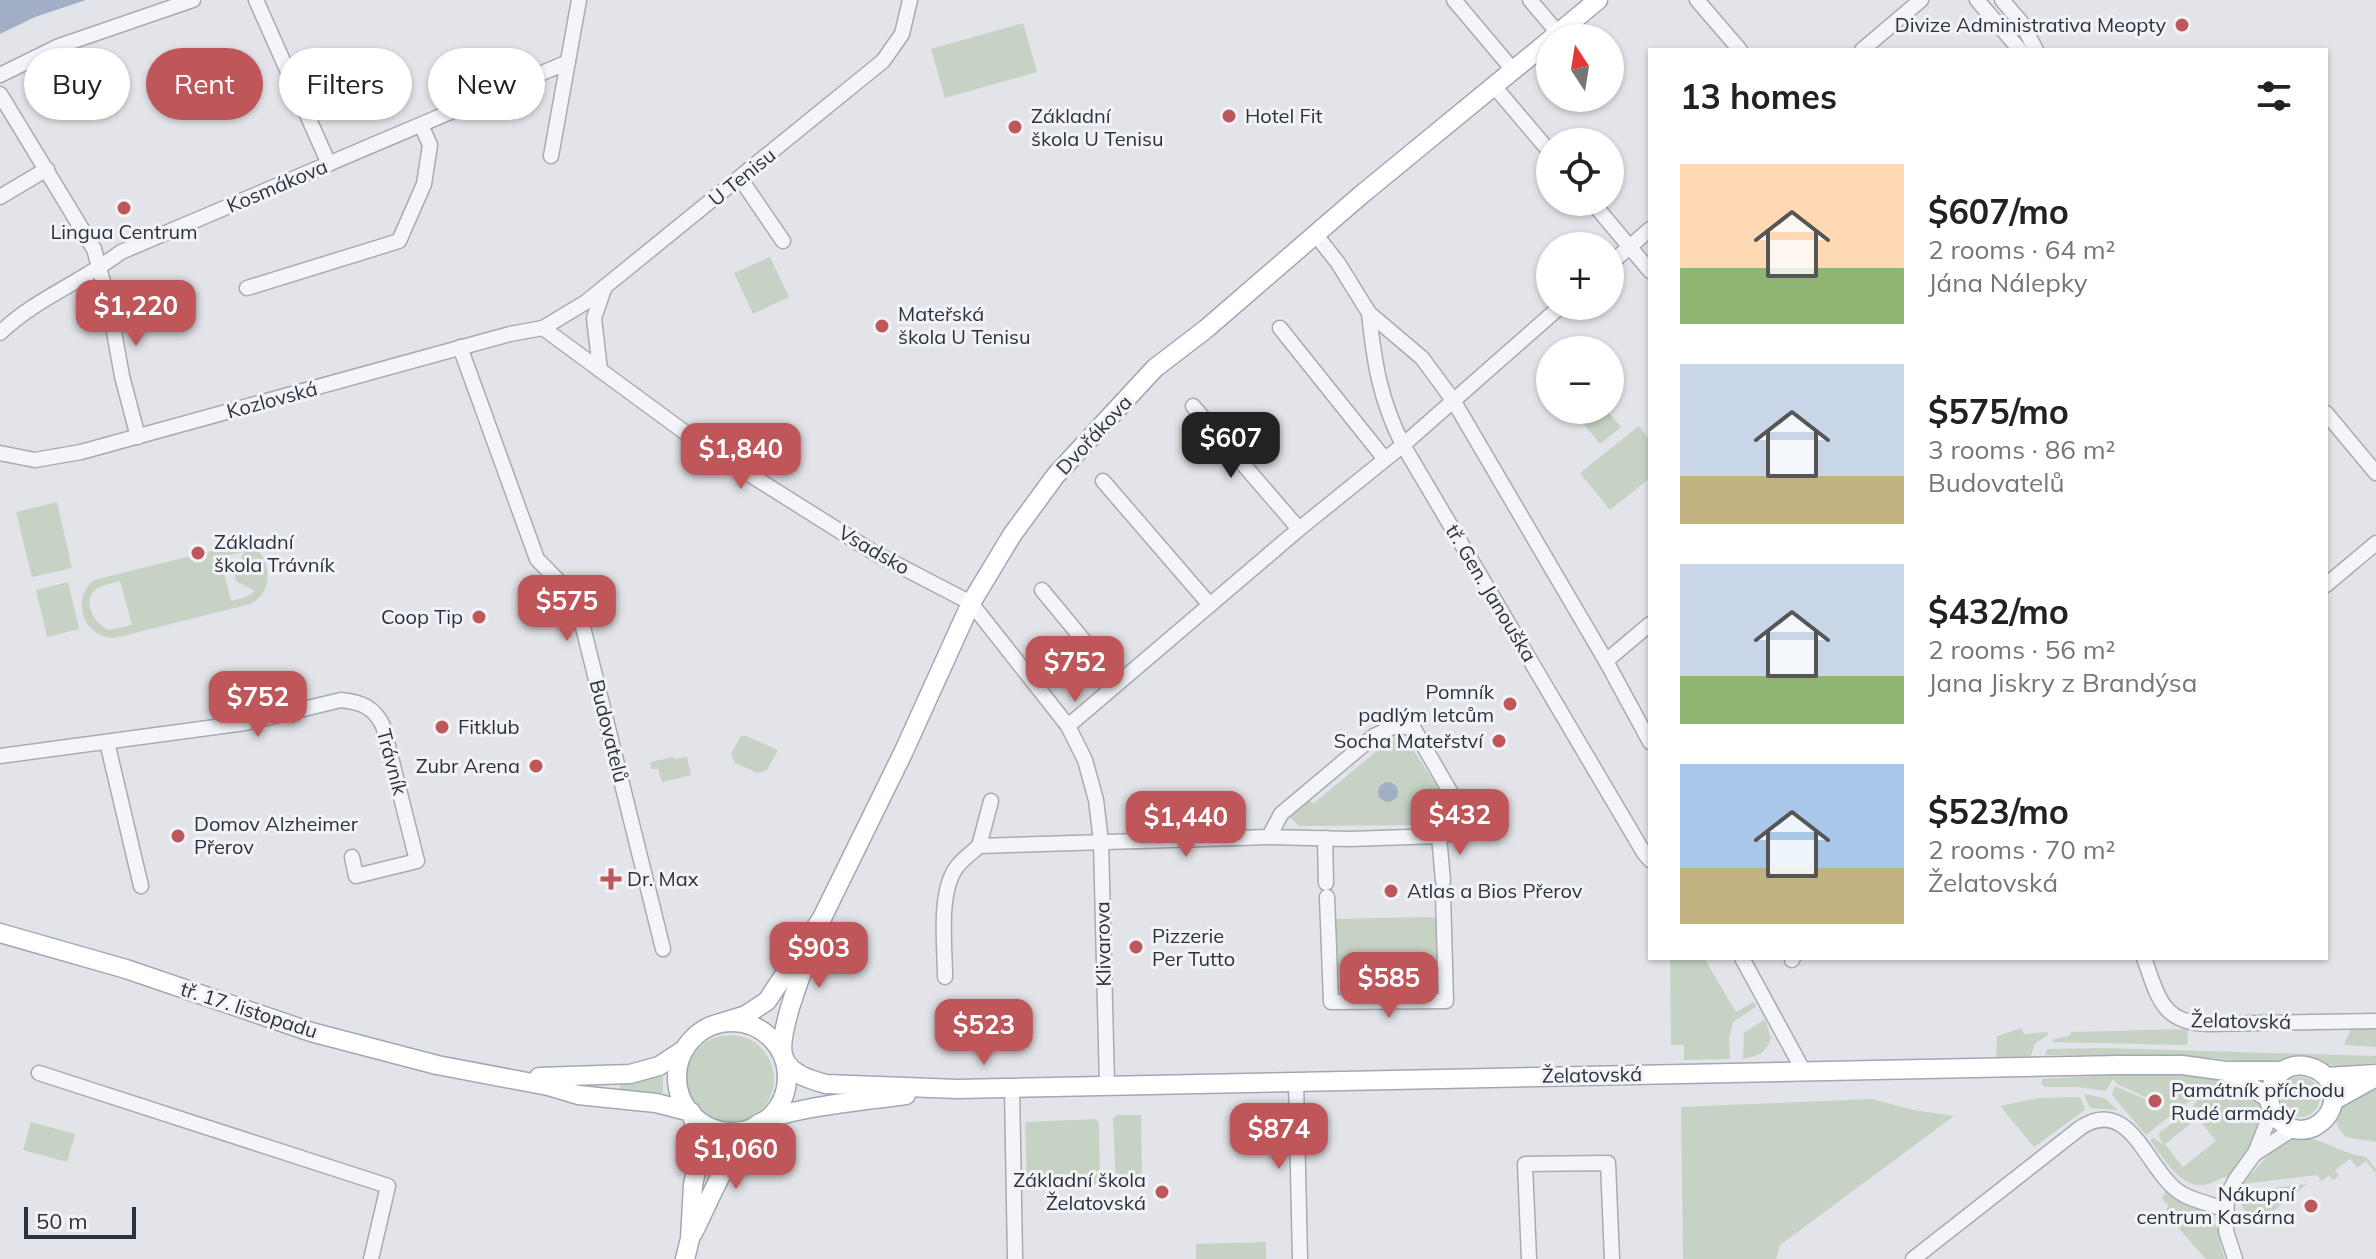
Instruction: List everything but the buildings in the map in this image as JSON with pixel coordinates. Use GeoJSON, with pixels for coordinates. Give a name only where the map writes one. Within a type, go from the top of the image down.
{"type":"FeatureCollection","features":[{"type":"Feature","properties":{"kind":"main road","name":"Dvořákova"},"geometry":{"type":"LineString","coordinates":[[1569,24],[1598,0]]}},
{"type":"Feature","properties":{"kind":"main road","name":"Dvořákova"},"geometry":{"type":"LineString","coordinates":[[784,1057],[787,1013],[822,918],[903,753],[971,603],[1012,535],[1056,475],[1155,368],[1206,329],[1536,51]]}},
{"type":"Feature","properties":{"kind":"main road","name":"Dvořákova"},"geometry":{"type":"LineString","coordinates":[[720,1023],[746,1015],[767,1001],[822,918]]}},
{"type":"Feature","properties":{"kind":"main road","name":"tř. 17. listopadu"},"geometry":{"type":"LineString","coordinates":[[0,933],[126,969],[311,1032],[437,1065],[548,1086],[578,1095],[656,1103],[691,1112]]}},
{"type":"Feature","properties":{"kind":"main road"},"geometry":{"type":"LineString","coordinates":[[690,1239],[724,1169],[755,1126],[781,1103],[787,1080],[784,1057],[762,1031],[742,1023],[720,1023],[700,1032],[685,1049],[678,1069],[677,1080],[684,1103],[709,1127],[732,1131],[755,1126]]}},
{"type":"Feature","properties":{"kind":"main road","name":"tř. 17. listopadu"},"geometry":{"type":"LineString","coordinates":[[501,1077],[630,1074],[659,1066],[685,1049]]}},
{"type":"Feature","properties":{"kind":"main road","name":"Želatovská"},"geometry":{"type":"LineString","coordinates":[[784,1057],[799,1074],[826,1084],[957,1089],[1803,1070],[2182,1065],[2226,1071],[2282,1071],[2296,1065],[2306,1065],[2326,1077],[2376,1076]]}},
{"type":"Feature","properties":{"kind":"main road","name":"Želatovská"},"geometry":{"type":"LineString","coordinates":[[2226,1071],[2270,1104],[2280,1122],[2293,1129],[2307,1129],[2322,1122],[2333,1101],[2376,1076]]}},
{"type":"Feature","properties":{"kind":"main road"},"geometry":{"type":"LineString","coordinates":[[2270,1104],[2272,1083],[2282,1071]]}},
{"type":"Feature","properties":{"kind":"main road"},"geometry":{"type":"LineString","coordinates":[[2326,1077],[2331,1084],[2333,1101]]}},
{"type":"Feature","properties":{"kind":"main road","name":"Želatovská"},"geometry":{"type":"LineString","coordinates":[[755,1126],[807,1110],[957,1089]]}},
{"type":"Feature","properties":{"kind":"main road"},"geometry":{"type":"LineString","coordinates":[[685,1259],[699,1157],[698,1136],[691,1112]]}},
{"type":"Feature","properties":{"kind":"street"},"geometry":{"type":"LineString","coordinates":[[0,75],[59,46],[193,0]]}},
{"type":"Feature","properties":{"kind":"street"},"geometry":{"type":"LineString","coordinates":[[256,0],[329,164]]}},
{"type":"Feature","properties":{"kind":"street"},"geometry":{"type":"LineString","coordinates":[[551,156],[579,0]]}},
{"type":"Feature","properties":{"kind":"street","name":"U Tenisu"},"geometry":{"type":"LineString","coordinates":[[543,328],[586,302],[883,61],[902,34],[910,0]]}},
{"type":"Feature","properties":{"kind":"street"},"geometry":{"type":"LineString","coordinates":[[1454,0],[1513,70]]}},
{"type":"Feature","properties":{"kind":"street"},"geometry":{"type":"LineString","coordinates":[[1530,0],[1545,24]]}},
{"type":"Feature","properties":{"kind":"street"},"geometry":{"type":"LineString","coordinates":[[1697,0],[1738,48]]}},
{"type":"Feature","properties":{"kind":"street"},"geometry":{"type":"LineString","coordinates":[[1864,48],[1921,0]]}},
{"type":"Feature","properties":{"kind":"street"},"geometry":{"type":"LineString","coordinates":[[1977,0],[2027,48]]}},
{"type":"Feature","properties":{"kind":"street"},"geometry":{"type":"LineString","coordinates":[[2002,0],[2021,22],[2027,48]]}},
{"type":"Feature","properties":{"kind":"street","name":"Kosmákova"},"geometry":{"type":"LineString","coordinates":[[0,333],[18,315],[100,269],[121,252],[568,62]]}},
{"type":"Feature","properties":{"kind":"street"},"geometry":{"type":"LineString","coordinates":[[1494,86],[1536,136]]}},
{"type":"Feature","properties":{"kind":"street"},"geometry":{"type":"LineString","coordinates":[[0,94],[92,244],[138,437]]}},
{"type":"Feature","properties":{"kind":"street"},"geometry":{"type":"LineString","coordinates":[[247,288],[399,241],[424,184],[430,145],[421,125]]}},
{"type":"Feature","properties":{"kind":"street"},"geometry":{"type":"LineString","coordinates":[[0,197],[47,169]]}},
{"type":"Feature","properties":{"kind":"street"},"geometry":{"type":"LineString","coordinates":[[740,178],[783,241]]}},
{"type":"Feature","properties":{"kind":"street"},"geometry":{"type":"LineString","coordinates":[[1604,216],[1648,268]]}},
{"type":"Feature","properties":{"kind":"street"},"geometry":{"type":"LineString","coordinates":[[1624,251],[1648,231]]}},
{"type":"Feature","properties":{"kind":"street","name":"tř. Gen. Janouška"},"geometry":{"type":"LineString","coordinates":[[1316,235],[1338,263],[1369,313],[1422,358],[1453,400],[1648,738]]}},
{"type":"Feature","properties":{"kind":"street"},"geometry":{"type":"LineString","coordinates":[[600,370],[594,318],[605,287]]}},
{"type":"Feature","properties":{"kind":"street","name":"tř. Gen. Janouška"},"geometry":{"type":"LineString","coordinates":[[1369,313],[1374,367],[1387,414],[1648,858]]}},
{"type":"Feature","properties":{"kind":"street"},"geometry":{"type":"LineString","coordinates":[[1068,726],[1299,529],[1403,445],[1545,320]]}},
{"type":"Feature","properties":{"kind":"street","name":"Vsadsko"},"geometry":{"type":"LineString","coordinates":[[543,328],[698,442],[873,552],[971,603]]}},
{"type":"Feature","properties":{"kind":"street","name":"Kozlovská"},"geometry":{"type":"LineString","coordinates":[[0,453],[35,460],[81,452],[460,347],[543,328]]}},
{"type":"Feature","properties":{"kind":"street"},"geometry":{"type":"LineString","coordinates":[[1280,328],[1384,458]]}},
{"type":"Feature","properties":{"kind":"street","name":"Budovatelů"},"geometry":{"type":"LineString","coordinates":[[460,347],[537,559],[576,599],[663,949]]}},
{"type":"Feature","properties":{"kind":"street"},"geometry":{"type":"LineString","coordinates":[[1193,406],[1299,529]]}},
{"type":"Feature","properties":{"kind":"street"},"geometry":{"type":"LineString","coordinates":[[2328,415],[2376,473]]}},
{"type":"Feature","properties":{"kind":"street"},"geometry":{"type":"LineString","coordinates":[[1103,481],[1210,605]]}},
{"type":"Feature","properties":{"kind":"street"},"geometry":{"type":"LineString","coordinates":[[2328,583],[2376,543]]}},
{"type":"Feature","properties":{"kind":"street"},"geometry":{"type":"LineString","coordinates":[[1042,590],[1118,682]]}},
{"type":"Feature","properties":{"kind":"street","name":"Klivarova"},"geometry":{"type":"LineString","coordinates":[[971,603],[1068,726],[1085,760],[1096,800],[1101,841],[1107,1085]]}},
{"type":"Feature","properties":{"kind":"street"},"geometry":{"type":"LineString","coordinates":[[1606,661],[1648,626]]}},
{"type":"Feature","properties":{"kind":"street","name":"Trávník"},"geometry":{"type":"LineString","coordinates":[[0,756],[245,723],[341,700],[357,701],[378,715],[383,726],[417,861],[356,876],[352,857]]}},
{"type":"Feature","properties":{"kind":"street"},"geometry":{"type":"LineString","coordinates":[[979,846],[1269,837],[1439,836],[1453,833],[1461,827],[1463,814],[1414,729],[1397,725],[1374,736],[1281,814],[1269,837]]}},
{"type":"Feature","properties":{"kind":"street"},"geometry":{"type":"LineString","coordinates":[[107,742],[141,886]]}},
{"type":"Feature","properties":{"kind":"street"},"geometry":{"type":"LineString","coordinates":[[945,977],[944,904],[956,868],[979,846],[991,801]]}},
{"type":"Feature","properties":{"kind":"street"},"geometry":{"type":"LineString","coordinates":[[1325,838],[1331,1002],[1446,1001],[1439,836]]}},
{"type":"Feature","properties":{"kind":"street"},"geometry":{"type":"LineString","coordinates":[[1743,960],[1803,1070]]}},
{"type":"Feature","properties":{"kind":"street","name":"Želatovská"},"geometry":{"type":"LineString","coordinates":[[2145,960],[2164,1006],[2174,1017],[2185,1022],[2376,1021]]}},
{"type":"Feature","properties":{"kind":"street"},"geometry":{"type":"LineString","coordinates":[[39,1073],[388,1186],[371,1259]]}},
{"type":"Feature","properties":{"kind":"street"},"geometry":{"type":"LineString","coordinates":[[1296,1082],[1300,1259]]}},
{"type":"Feature","properties":{"kind":"street"},"geometry":{"type":"LineString","coordinates":[[1012,1087],[1015,1259]]}},
{"type":"Feature","properties":{"kind":"street"},"geometry":{"type":"LineString","coordinates":[[2235,1259],[2226,1231],[2225,1210],[2229,1190],[2255,1153],[2270,1104]]}},
{"type":"Feature","properties":{"kind":"street"},"geometry":{"type":"LineString","coordinates":[[1913,1259],[2080,1128],[2101,1117],[2114,1120],[2129,1132],[2174,1189],[2225,1210]]}},
{"type":"Feature","properties":{"kind":"street"},"geometry":{"type":"LineString","coordinates":[[2255,1153],[2293,1129]]}},
{"type":"Feature","properties":{"kind":"street"},"geometry":{"type":"LineString","coordinates":[[1529,1259],[1525,1164],[1608,1163],[1612,1259]]}},
{"type":"Feature","properties":{"kind":"green space"},"geometry":{"type":"Polygon","coordinates":[[[1023,23],[1037,72],[945,98],[931,49],[1023,23]]]}},
{"type":"Feature","properties":{"kind":"green space"},"geometry":{"type":"Polygon","coordinates":[[[770,257],[789,297],[753,314],[734,273],[770,257]]]}},
{"type":"Feature","properties":{"kind":"green space"},"geometry":{"type":"Polygon","coordinates":[[[1584,424],[1619,424],[1621,427],[1600,444],[1584,424]]]}},
{"type":"Feature","properties":{"kind":"green space"},"geometry":{"type":"Polygon","coordinates":[[[1639,426],[1648,438],[1648,480],[1610,510],[1580,473],[1639,426]]]}},
{"type":"Feature","properties":{"kind":"green space"},"geometry":{"type":"Polygon","coordinates":[[[57,502],[72,568],[32,577],[16,512],[57,502]]]}},
{"type":"Feature","properties":{"kind":"green space"},"geometry":{"type":"Polygon","coordinates":[[[260,539],[262,546],[257,548],[267,571],[263,593],[250,604],[115,638],[95,632],[84,616],[83,598],[94,580],[260,539]],[[244,552],[220,557],[231,601],[255,591],[236,581],[234,573],[244,552]],[[120,581],[100,587],[90,597],[89,604],[94,616],[109,630],[132,625],[120,581]]]}},
{"type":"Feature","properties":{"kind":"green space"},"geometry":{"type":"Polygon","coordinates":[[[68,582],[79,629],[47,637],[36,590],[68,582]]]}},
{"type":"Feature","properties":{"kind":"green space"},"geometry":{"type":"Polygon","coordinates":[[[1397,725],[1446,800],[1448,814],[1434,825],[1299,826],[1284,811],[1305,794],[1313,804],[1384,745],[1374,736],[1397,725]]]}},
{"type":"Feature","properties":{"kind":"green space"},"geometry":{"type":"Polygon","coordinates":[[[744,735],[778,750],[767,770],[757,773],[735,763],[731,754],[744,735]]]}},
{"type":"Feature","properties":{"kind":"green space"},"geometry":{"type":"Polygon","coordinates":[[[687,757],[691,775],[662,782],[658,769],[651,769],[650,762],[687,757]]]}},
{"type":"Feature","properties":{"kind":"green space"},"geometry":{"type":"Polygon","coordinates":[[[1436,917],[1437,972],[1335,974],[1333,919],[1436,917]]]}},
{"type":"Feature","properties":{"kind":"green space"},"geometry":{"type":"Polygon","coordinates":[[[1670,960],[1705,960],[1736,1012],[1754,1002],[1756,1007],[1733,1022],[1729,1038],[1730,1059],[1684,1060],[1684,1045],[1671,1045],[1670,960]]]}},
{"type":"Feature","properties":{"kind":"green space"},"geometry":{"type":"Polygon","coordinates":[[[1765,1019],[1771,1039],[1769,1044],[1760,1053],[1743,1059],[1744,1033],[1765,1019]]]}},
{"type":"Feature","properties":{"kind":"green space"},"geometry":{"type":"Polygon","coordinates":[[[2021,1028],[2024,1034],[2048,1032],[2047,1036],[2035,1043],[2031,1056],[1996,1058],[1997,1036],[2021,1028]]]}},
{"type":"Feature","properties":{"kind":"green space"},"geometry":{"type":"Polygon","coordinates":[[[2351,1028],[2376,1028],[2376,1047],[2344,1045],[2351,1028]]]}},
{"type":"Feature","properties":{"kind":"green space"},"geometry":{"type":"Polygon","coordinates":[[[2188,1029],[2187,1045],[2053,1042],[2053,1039],[2070,1036],[2071,1032],[2188,1029]]]}},
{"type":"Feature","properties":{"kind":"green space"},"geometry":{"type":"Polygon","coordinates":[[[721,1035],[739,1035],[755,1042],[767,1054],[774,1070],[774,1088],[767,1104],[755,1116],[739,1123],[721,1123],[705,1116],[693,1104],[686,1088],[686,1070],[693,1054],[705,1042],[721,1035]]]}},
{"type":"Feature","properties":{"kind":"green space"},"geometry":{"type":"Polygon","coordinates":[[[2047,1049],[2376,1056],[2376,1063],[2338,1067],[2301,1056],[2273,1064],[2189,1056],[2045,1055],[2047,1049]]]}},
{"type":"Feature","properties":{"kind":"green space"},"geometry":{"type":"Polygon","coordinates":[[[2182,1074],[2215,1079],[2254,1097],[2261,1107],[2260,1120],[2250,1146],[2228,1177],[2195,1185],[2173,1170],[2150,1140],[2154,1138],[2165,1146],[2159,1133],[2187,1112],[2189,1107],[2192,1108],[2197,1100],[2189,1101],[2146,1135],[2112,1095],[2115,1086],[2149,1101],[2150,1106],[2154,1097],[2150,1099],[2117,1084],[2113,1079],[2106,1091],[2045,1087],[2042,1079],[2182,1074]],[[2198,1118],[2165,1144],[2183,1167],[2216,1141],[2198,1118]]]}},
{"type":"Feature","properties":{"kind":"green space"},"geometry":{"type":"Polygon","coordinates":[[[663,1076],[663,1093],[619,1091],[620,1084],[663,1076]]]}},
{"type":"Feature","properties":{"kind":"green space"},"geometry":{"type":"Polygon","coordinates":[[[2300,1077],[2314,1083],[2320,1097],[2314,1111],[2300,1117],[2286,1111],[2280,1097],[2286,1083],[2300,1077]]]}},
{"type":"Feature","properties":{"kind":"green space"},"geometry":{"type":"Polygon","coordinates":[[[2376,1086],[2376,1142],[2346,1137],[2336,1119],[2338,1112],[2350,1100],[2376,1086]]]}},
{"type":"Feature","properties":{"kind":"green space"},"geometry":{"type":"Polygon","coordinates":[[[2084,1094],[2104,1098],[2118,1110],[2090,1108],[2084,1094]]]}},
{"type":"Feature","properties":{"kind":"green space"},"geometry":{"type":"Polygon","coordinates":[[[2080,1097],[2085,1110],[2034,1147],[2000,1106],[2038,1098],[2080,1097]]]}},
{"type":"Feature","properties":{"kind":"green space"},"geometry":{"type":"Polygon","coordinates":[[[1872,1099],[1913,1110],[1954,1116],[1780,1245],[1776,1259],[1683,1259],[1681,1107],[1872,1099]]]}},
{"type":"Feature","properties":{"kind":"green space"},"geometry":{"type":"Polygon","coordinates":[[[1117,1115],[1141,1115],[1142,1172],[1137,1183],[1116,1184],[1113,1119],[1117,1115]]]}},
{"type":"Feature","properties":{"kind":"green space"},"geometry":{"type":"Polygon","coordinates":[[[1096,1119],[1099,1124],[1100,1184],[1027,1186],[1025,1122],[1096,1119]]]}},
{"type":"Feature","properties":{"kind":"green space"},"geometry":{"type":"Polygon","coordinates":[[[31,1122],[75,1134],[67,1162],[23,1150],[31,1122]]]}},
{"type":"Feature","properties":{"kind":"green space"},"geometry":{"type":"Polygon","coordinates":[[[2295,1138],[2313,1140],[2366,1157],[2376,1173],[2366,1161],[2357,1168],[2350,1159],[2335,1170],[2339,1176],[2333,1180],[2329,1175],[2322,1181],[2317,1175],[2242,1184],[2271,1152],[2295,1138]]]}},
{"type":"Feature","properties":{"kind":"green space"},"geometry":{"type":"Polygon","coordinates":[[[2307,1184],[2257,1224],[2240,1201],[2240,1192],[2307,1184]]]}},
{"type":"Feature","properties":{"kind":"green space"},"geometry":{"type":"Polygon","coordinates":[[[2166,1191],[2210,1217],[2216,1226],[2225,1259],[2206,1259],[2166,1214],[2168,1205],[2162,1199],[2166,1191]]]}},
{"type":"Feature","properties":{"kind":"green space"},"geometry":{"type":"Polygon","coordinates":[[[1266,1242],[1266,1259],[1196,1259],[1196,1244],[1266,1242]]]}},
{"type":"Feature","properties":{"kind":"water"},"geometry":{"type":"Polygon","coordinates":[[[0,0],[86,0],[35,17],[0,34],[0,0]]]}},
{"type":"Feature","properties":{"kind":"water"},"geometry":{"type":"Polygon","coordinates":[[[1388,782],[1395,785],[1398,792],[1395,799],[1388,802],[1381,799],[1378,792],[1381,785],[1388,782]]]}},
{"type":"Feature","properties":{"kind":"place","name":"Divize Administrativa Meopty"},"geometry":{"type":"Point","coordinates":[2182,25]}},
{"type":"Feature","properties":{"kind":"place","name":"Hotel Fit"},"geometry":{"type":"Point","coordinates":[1229,116]}},
{"type":"Feature","properties":{"kind":"place","name":"Základní škola U Tenisu"},"geometry":{"type":"Point","coordinates":[1015,127]}},
{"type":"Feature","properties":{"kind":"place","name":"Lingua Centrum"},"geometry":{"type":"Point","coordinates":[124,208]}},
{"type":"Feature","properties":{"kind":"place","name":"Mateřská škola U Tenisu"},"geometry":{"type":"Point","coordinates":[882,326]}},
{"type":"Feature","properties":{"kind":"place","name":"Základní škola Trávník"},"geometry":{"type":"Point","coordinates":[198,553]}},
{"type":"Feature","properties":{"kind":"place","name":"Coop Tip"},"geometry":{"type":"Point","coordinates":[479,617]}},
{"type":"Feature","properties":{"kind":"place","name":"Pomník padlým letcům"},"geometry":{"type":"Point","coordinates":[1510,704]}},
{"type":"Feature","properties":{"kind":"place","name":"Fitklub"},"geometry":{"type":"Point","coordinates":[442,727]}},
{"type":"Feature","properties":{"kind":"place","name":"Socha Mateřství"},"geometry":{"type":"Point","coordinates":[1499,741]}},
{"type":"Feature","properties":{"kind":"place","name":"Zubr Arena"},"geometry":{"type":"Point","coordinates":[536,766]}},
{"type":"Feature","properties":{"kind":"place","name":"Domov Alzheimer Přerov"},"geometry":{"type":"Point","coordinates":[178,836]}},
{"type":"Feature","properties":{"kind":"place","name":"Dr. Max"},"geometry":{"type":"Point","coordinates":[611,879]}},
{"type":"Feature","properties":{"kind":"place","name":"Atlas a Bios Přerov"},"geometry":{"type":"Point","coordinates":[1391,891]}},
{"type":"Feature","properties":{"kind":"place","name":"Pizzerie Per Tutto"},"geometry":{"type":"Point","coordinates":[1136,947]}},
{"type":"Feature","properties":{"kind":"place","name":"Památník příchodu Rudé armády"},"geometry":{"type":"Point","coordinates":[2155,1101]}},
{"type":"Feature","properties":{"kind":"place","name":"Základní škola Želatovská"},"geometry":{"type":"Point","coordinates":[1162,1192]}},
{"type":"Feature","properties":{"kind":"place","name":"Nákupní centrum Kasárna"},"geometry":{"type":"Point","coordinates":[2311,1206]}}]}
